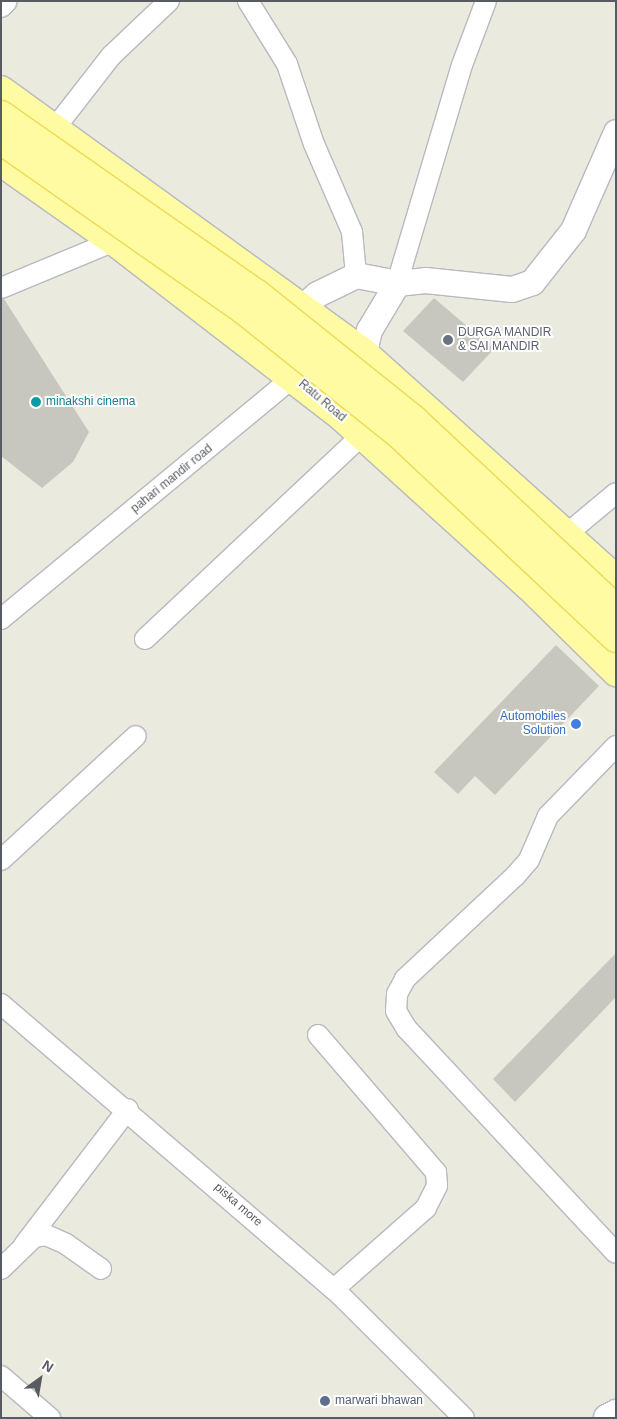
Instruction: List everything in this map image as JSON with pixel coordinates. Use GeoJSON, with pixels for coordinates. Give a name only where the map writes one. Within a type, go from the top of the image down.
{"type":"FeatureCollection","features":[{"type":"Feature","properties":{"kind":"main road"},"geometry":{"type":"LineString","coordinates":[[1,90],[170,210],[364,353],[616,579]]}},
{"type":"Feature","properties":{"kind":"main road"},"geometry":{"type":"LineString","coordinates":[[1,115],[257,294],[392,402],[616,609]]}},
{"type":"Feature","properties":{"kind":"main road"},"geometry":{"type":"LineString","coordinates":[[1,140],[244,310],[393,430],[616,638]]}},
{"type":"Feature","properties":{"kind":"main road","name":"Ratu Road"},"geometry":{"type":"LineString","coordinates":[[1,162],[114,242],[296,378],[538,595],[616,672]]}},
{"type":"Feature","properties":{"kind":"main road"},"geometry":{"type":"LineString","coordinates":[[608,1418],[616,1414]]}},
{"type":"Feature","properties":{"kind":"street"},"geometry":{"type":"LineString","coordinates":[[1,7],[7,1]]}},
{"type":"Feature","properties":{"kind":"street"},"geometry":{"type":"LineString","coordinates":[[55,128],[111,56],[169,1]]}},
{"type":"Feature","properties":{"kind":"street"},"geometry":{"type":"LineString","coordinates":[[248,1],[287,64],[314,144],[352,232],[356,275]]}},
{"type":"Feature","properties":{"kind":"street"},"geometry":{"type":"LineString","coordinates":[[364,353],[369,330],[397,283],[462,65],[486,1]]}},
{"type":"Feature","properties":{"kind":"street"},"geometry":{"type":"LineString","coordinates":[[301,308],[317,294],[356,275],[397,283],[425,280],[512,289],[532,282],[573,230],[615,138]]}},
{"type":"Feature","properties":{"kind":"street"},"geometry":{"type":"LineString","coordinates":[[1,288],[114,242],[170,210]]}},
{"type":"Feature","properties":{"kind":"street","name":"pahari mandir road"},"geometry":{"type":"LineString","coordinates":[[1,619],[296,378],[336,332]]}},
{"type":"Feature","properties":{"kind":"street"},"geometry":{"type":"LineString","coordinates":[[145,639],[363,437],[403,389]]}},
{"type":"Feature","properties":{"kind":"street"},"geometry":{"type":"LineString","coordinates":[[568,534],[616,493]]}},
{"type":"Feature","properties":{"kind":"street"},"geometry":{"type":"LineString","coordinates":[[1,860],[136,736]]}},
{"type":"Feature","properties":{"kind":"street"},"geometry":{"type":"LineString","coordinates":[[616,746],[548,816],[529,860],[515,876],[405,979],[397,994],[396,1011],[407,1029],[616,1253]]}},
{"type":"Feature","properties":{"kind":"street","name":"piska more"},"geometry":{"type":"LineString","coordinates":[[1,1004],[128,1109],[334,1289],[464,1418]]}},
{"type":"Feature","properties":{"kind":"street"},"geometry":{"type":"LineString","coordinates":[[318,1034],[423,1154],[437,1179],[426,1208],[334,1289]]}},
{"type":"Feature","properties":{"kind":"street"},"geometry":{"type":"LineString","coordinates":[[24,1245],[128,1109]]}},
{"type":"Feature","properties":{"kind":"street"},"geometry":{"type":"LineString","coordinates":[[1,1268],[34,1237],[46,1236],[66,1244],[102,1269]]}},
{"type":"Feature","properties":{"kind":"street"},"geometry":{"type":"LineString","coordinates":[[1,1376],[50,1418]]}},
{"type":"Feature","properties":{"kind":"building","name":"DURGA MANDIR & SAI MANDIR"},"geometry":{"type":"Polygon","coordinates":[[[434,298],[494,349],[463,382],[403,331],[434,298]]]}},
{"type":"Feature","properties":{"kind":"building","name":"minakshi cinema"},"geometry":{"type":"Polygon","coordinates":[[[4,299],[89,432],[73,462],[42,488],[1,456],[1,300],[4,299]]]}},
{"type":"Feature","properties":{"kind":"building"},"geometry":{"type":"Polygon","coordinates":[[[556,645],[599,686],[495,795],[475,776],[458,794],[434,772],[556,645]]]}},
{"type":"Feature","properties":{"kind":"building"},"geometry":{"type":"Polygon","coordinates":[[[616,953],[616,997],[515,1102],[493,1079],[616,953]]]}},
{"type":"Feature","properties":{"kind":"place","name":"DURGA MANDIR & SAI MANDIR"},"geometry":{"type":"Point","coordinates":[448,340]}},
{"type":"Feature","properties":{"kind":"place","name":"minakshi cinema"},"geometry":{"type":"Point","coordinates":[36,402]}},
{"type":"Feature","properties":{"kind":"place","name":"Automobiles Solution"},"geometry":{"type":"Point","coordinates":[576,724]}},
{"type":"Feature","properties":{"kind":"place","name":"marwari bhawan"},"geometry":{"type":"Point","coordinates":[325,1401]}}]}
